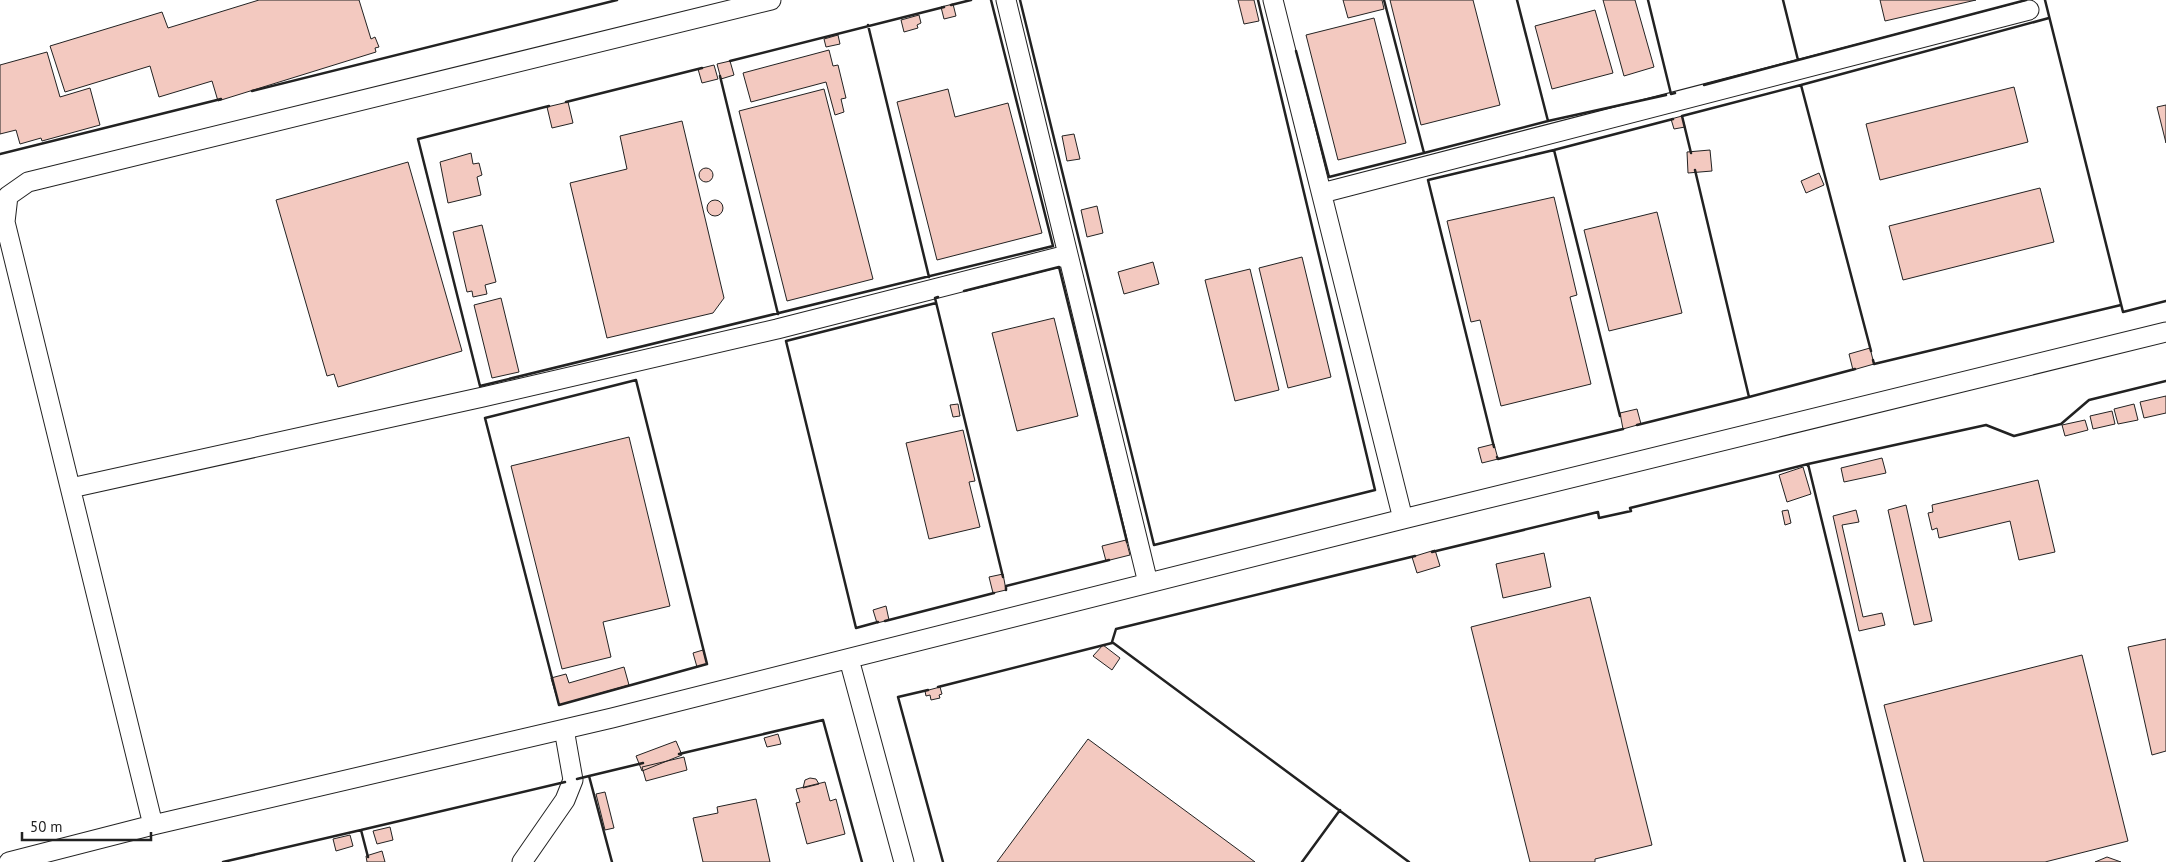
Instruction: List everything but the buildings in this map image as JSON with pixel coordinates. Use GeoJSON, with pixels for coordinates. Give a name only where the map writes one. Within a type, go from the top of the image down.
{"type":"FeatureCollection","features":[{"type":"Feature","properties":{"kind":"street"},"geometry":{"type":"LineString","coordinates":[[154,824],[5,222],[8,196],[28,182],[771,0]]}},
{"type":"Feature","properties":{"kind":"street"},"geometry":{"type":"LineString","coordinates":[[1006,0],[1148,583]]}},
{"type":"Feature","properties":{"kind":"street"},"geometry":{"type":"LineString","coordinates":[[1273,0],[1403,519]]}},
{"type":"Feature","properties":{"kind":"street"},"geometry":{"type":"LineString","coordinates":[[1322,193],[2029,10]]}},
{"type":"Feature","properties":{"kind":"street"},"geometry":{"type":"LineString","coordinates":[[71,488],[540,384],[777,329],[1067,255]]}},
{"type":"Feature","properties":{"kind":"street"},"geometry":{"type":"LineString","coordinates":[[9,862],[154,824],[564,729],[849,659],[1403,519],[2166,332]]}},
{"type":"Feature","properties":{"kind":"street"},"geometry":{"type":"LineString","coordinates":[[849,659],[904,862]]}},
{"type":"Feature","properties":{"kind":"street"},"geometry":{"type":"LineString","coordinates":[[522,862],[566,800],[573,780],[564,729]]}},
{"type":"Feature","properties":{"kind":"wall"},"geometry":{"type":"LineString","coordinates":[[252,91],[617,0]]}},
{"type":"Feature","properties":{"kind":"wall"},"geometry":{"type":"LineString","coordinates":[[951,5],[971,0]]}},
{"type":"Feature","properties":{"kind":"wall"},"geometry":{"type":"LineString","coordinates":[[549,106],[418,139],[480,386],[1053,246],[991,0]]}},
{"type":"Feature","properties":{"kind":"wall"},"geometry":{"type":"LineString","coordinates":[[1020,0],[1154,545],[1375,490],[1258,0]]}},
{"type":"Feature","properties":{"kind":"wall"},"geometry":{"type":"LineString","coordinates":[[1384,0],[1424,153],[1548,121]]}},
{"type":"Feature","properties":{"kind":"wall"},"geometry":{"type":"LineString","coordinates":[[1517,0],[1548,121],[1666,95]]}},
{"type":"Feature","properties":{"kind":"wall"},"geometry":{"type":"LineString","coordinates":[[1648,0],[1671,94],[1675,93]]}},
{"type":"Feature","properties":{"kind":"wall"},"geometry":{"type":"LineString","coordinates":[[1783,0],[1798,60],[2026,0]]}},
{"type":"Feature","properties":{"kind":"wall"},"geometry":{"type":"LineString","coordinates":[[2045,0],[2123,312],[2166,301]]}},
{"type":"Feature","properties":{"kind":"wall"},"geometry":{"type":"LineString","coordinates":[[730,61],[944,7]]}},
{"type":"Feature","properties":{"kind":"wall"},"geometry":{"type":"LineString","coordinates":[[1871,351],[1801,85],[2049,18]]}},
{"type":"Feature","properties":{"kind":"wall"},"geometry":{"type":"LineString","coordinates":[[868,25],[929,277]]}},
{"type":"Feature","properties":{"kind":"wall"},"geometry":{"type":"LineString","coordinates":[[1296,51],[1329,177],[1424,153]]}},
{"type":"Feature","properties":{"kind":"wall"},"geometry":{"type":"LineString","coordinates":[[1704,85],[1798,60]]}},
{"type":"Feature","properties":{"kind":"wall"},"geometry":{"type":"LineString","coordinates":[[566,102],[702,68]]}},
{"type":"Feature","properties":{"kind":"wall"},"geometry":{"type":"LineString","coordinates":[[720,76],[778,314]]}},
{"type":"Feature","properties":{"kind":"wall"},"geometry":{"type":"LineString","coordinates":[[1691,153],[1682,116],[1801,85]]}},
{"type":"Feature","properties":{"kind":"wall"},"geometry":{"type":"LineString","coordinates":[[0,154],[221,99]]}},
{"type":"Feature","properties":{"kind":"wall"},"geometry":{"type":"LineString","coordinates":[[1620,416],[1554,150],[1673,119]]}},
{"type":"Feature","properties":{"kind":"wall"},"geometry":{"type":"LineString","coordinates":[[1494,447],[1428,180],[1554,150]]}},
{"type":"Feature","properties":{"kind":"wall"},"geometry":{"type":"LineString","coordinates":[[1695,170],[1749,397],[1855,369]]}},
{"type":"Feature","properties":{"kind":"wall"},"geometry":{"type":"LineString","coordinates":[[964,291],[1059,267],[1127,542]]}},
{"type":"Feature","properties":{"kind":"wall"},"geometry":{"type":"LineString","coordinates":[[938,297],[935,298],[1003,577]]}},
{"type":"Feature","properties":{"kind":"wall"},"geometry":{"type":"LineString","coordinates":[[878,622],[856,628],[786,341],[936,303]]}},
{"type":"Feature","properties":{"kind":"wall"},"geometry":{"type":"LineString","coordinates":[[1873,360],[1874,364],[2121,305]]}},
{"type":"Feature","properties":{"kind":"wall"},"geometry":{"type":"LineString","coordinates":[[636,380],[707,664],[559,705],[485,418],[636,380]]}},
{"type":"Feature","properties":{"kind":"wall"},"geometry":{"type":"LineString","coordinates":[[1808,466],[1808,464],[1986,425],[2014,436],[2061,424],[2089,400],[2166,381]]}},
{"type":"Feature","properties":{"kind":"wall"},"geometry":{"type":"LineString","coordinates":[[1637,425],[1749,397]]}},
{"type":"Feature","properties":{"kind":"wall"},"geometry":{"type":"LineString","coordinates":[[1497,457],[1498,459],[1623,429]]}},
{"type":"Feature","properties":{"kind":"wall"},"geometry":{"type":"LineString","coordinates":[[1432,552],[1598,512],[1599,518],[1631,511],[1630,508],[1808,464],[1905,862]]}},
{"type":"Feature","properties":{"kind":"wall"},"geometry":{"type":"LineString","coordinates":[[1409,862],[1112,642],[1116,629],[1415,556]]}},
{"type":"Feature","properties":{"kind":"wall"},"geometry":{"type":"LineString","coordinates":[[1006,590],[1006,586],[1109,560]]}},
{"type":"Feature","properties":{"kind":"wall"},"geometry":{"type":"LineString","coordinates":[[885,621],[994,593]]}},
{"type":"Feature","properties":{"kind":"wall"},"geometry":{"type":"LineString","coordinates":[[938,687],[1112,643]]}},
{"type":"Feature","properties":{"kind":"wall"},"geometry":{"type":"LineString","coordinates":[[928,690],[898,697],[943,862]]}},
{"type":"Feature","properties":{"kind":"wall"},"geometry":{"type":"LineString","coordinates":[[679,754],[823,720],[862,862]]}},
{"type":"Feature","properties":{"kind":"wall"},"geometry":{"type":"LineString","coordinates":[[589,776],[643,763]]}},
{"type":"Feature","properties":{"kind":"wall"},"geometry":{"type":"LineString","coordinates":[[577,779],[589,776],[612,862]]}},
{"type":"Feature","properties":{"kind":"wall"},"geometry":{"type":"LineString","coordinates":[[361,830],[565,782]]}},
{"type":"Feature","properties":{"kind":"wall"},"geometry":{"type":"LineString","coordinates":[[1302,862],[1340,810]]}},
{"type":"Feature","properties":{"kind":"wall"},"geometry":{"type":"LineString","coordinates":[[223,862],[361,830],[368,857]]}}]}
